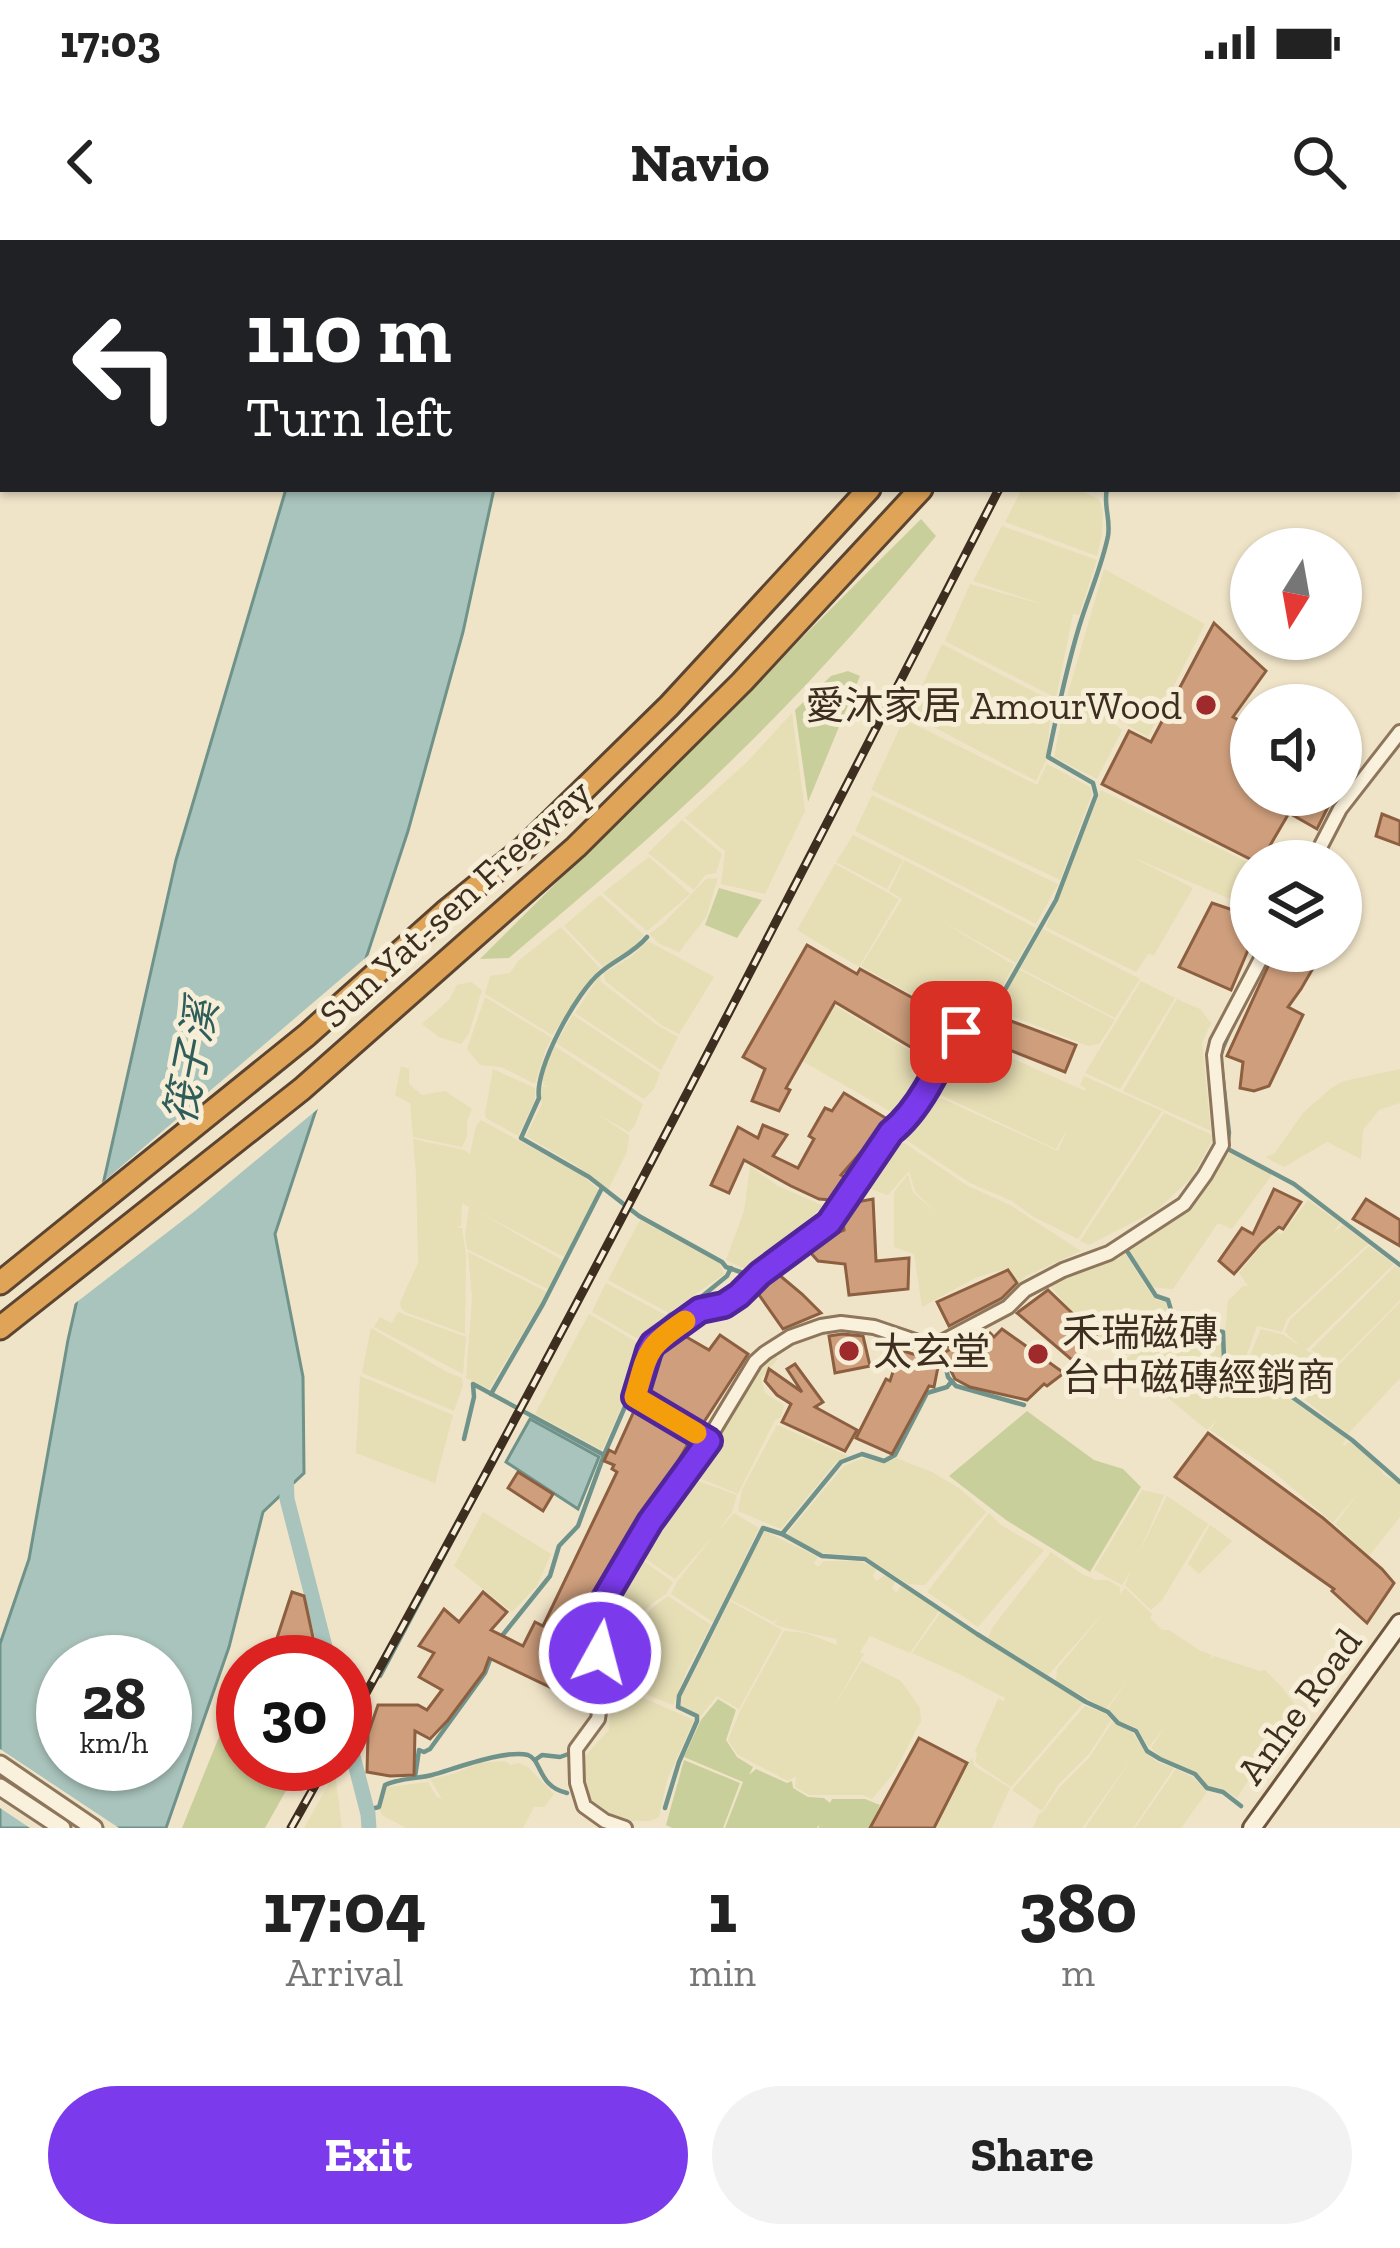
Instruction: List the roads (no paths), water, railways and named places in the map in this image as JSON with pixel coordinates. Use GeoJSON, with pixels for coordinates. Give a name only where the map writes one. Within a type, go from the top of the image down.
{"type":"FeatureCollection","features":[{"type":"Feature","properties":{"kind":"highway","name":"Sun Yat-sen Freeway"},"geometry":{"type":"LineString","coordinates":[[7,1277],[307,1035],[524,848],[669,706],[866,492]]}},
{"type":"Feature","properties":{"kind":"highway","name":"Sun Yat-sen Freeway"},"geometry":{"type":"LineString","coordinates":[[0,1328],[302,1089],[575,847],[742,682],[918,492]]}},
{"type":"Feature","properties":{"kind":"main road","name":"Anhe Road"},"geometry":{"type":"LineString","coordinates":[[1252,1828],[1400,1623]]}},
{"type":"Feature","properties":{"kind":"street"},"geometry":{"type":"LineString","coordinates":[[1325,840],[1353,789],[1400,732]]}},
{"type":"Feature","properties":{"kind":"street"},"geometry":{"type":"LineString","coordinates":[[626,1828],[584,1806],[577,1783],[576,1749],[598,1719],[603,1685],[597,1640],[604,1600],[755,1362],[790,1337],[841,1323],[938,1344],[1007,1307],[1025,1290],[1109,1253],[1161,1222],[1184,1204],[1222,1145],[1214,1055],[1254,972]]}},
{"type":"Feature","properties":{"kind":"street"},"geometry":{"type":"LineString","coordinates":[[709,1441],[635,1397],[649,1351],[700,1310],[724,1305],[739,1295],[829,1223],[940,1067],[952,1036],[961,1032],[992,1043]]}},
{"type":"Feature","properties":{"kind":"street"},"geometry":{"type":"LineString","coordinates":[[0,1764],[94,1828]]}},
{"type":"Feature","properties":{"kind":"street"},"geometry":{"type":"LineString","coordinates":[[0,1787],[62,1828]]}},
{"type":"Feature","properties":{"kind":"water","name":"筏子溪"},"geometry":{"type":"Polygon","coordinates":[[[285,492],[493,492],[463,632],[408,831],[275,1234],[303,1377],[304,1473],[263,1512],[232,1635],[216,1635],[216,1684],[192,1753],[192,1635],[36,1635],[36,1791],[179,1791],[166,1828],[0,1828],[0,1644],[29,1559],[68,1340],[176,860],[285,492]]]}},
{"type":"Feature","properties":{"kind":"water"},"geometry":{"type":"Polygon","coordinates":[[[530,1419],[599,1457],[578,1509],[506,1462],[530,1419]]]}},
{"type":"Feature","properties":{"kind":"waterway"},"geometry":{"type":"LineString","coordinates":[[954,1022],[982,1030],[1056,900],[1096,795],[1093,783],[1048,757],[1074,643],[1108,536],[1107,492]]}},
{"type":"Feature","properties":{"kind":"waterway"},"geometry":{"type":"LineString","coordinates":[[647,937],[601,972],[570,1013],[550,1050],[539,1098],[521,1138],[589,1177],[639,1216],[726,1267],[749,1275]]}},
{"type":"Feature","properties":{"kind":"waterway"},"geometry":{"type":"LineString","coordinates":[[1227,1147],[1220,1055],[1233,1024]]}},
{"type":"Feature","properties":{"kind":"waterway"},"geometry":{"type":"LineString","coordinates":[[1226,1148],[1294,1184],[1400,1265]]}},
{"type":"Feature","properties":{"kind":"waterway"},"geometry":{"type":"LineString","coordinates":[[491,1394],[602,1188]]}},
{"type":"Feature","properties":{"kind":"waterway"},"geometry":{"type":"LineString","coordinates":[[1125,1248],[1156,1296],[1168,1300],[1173,1317],[1223,1332],[1224,1360],[1265,1372],[1274,1384],[1352,1440],[1400,1482]]}},
{"type":"Feature","properties":{"kind":"waterway"},"geometry":{"type":"LineString","coordinates":[[604,1455],[630,1395],[627,1389],[640,1341],[670,1315],[695,1302],[731,1268]]}},
{"type":"Feature","properties":{"kind":"waterway"},"geometry":{"type":"LineString","coordinates":[[941,1347],[948,1377],[956,1386],[1024,1405]]}},
{"type":"Feature","properties":{"kind":"waterway"},"geometry":{"type":"LineString","coordinates":[[665,1808],[697,1721],[697,1716],[678,1707],[679,1696],[763,1528],[782,1534],[841,1462],[862,1454],[884,1461],[895,1455],[927,1393],[952,1381]]}},
{"type":"Feature","properties":{"kind":"waterway"},"geometry":{"type":"LineString","coordinates":[[464,1439],[473,1384],[604,1455],[578,1526],[559,1546],[550,1576],[501,1637]]}},
{"type":"Feature","properties":{"kind":"waterway"},"geometry":{"type":"LineString","coordinates":[[380,1676],[521,1411]]}},
{"type":"Feature","properties":{"kind":"waterway"},"geometry":{"type":"LineString","coordinates":[[286,1472],[287,1499],[322,1635]]}},
{"type":"Feature","properties":{"kind":"waterway"},"geometry":{"type":"LineString","coordinates":[[782,1534],[822,1556],[865,1559],[1136,1731],[1147,1751],[1195,1774],[1207,1788],[1223,1792],[1241,1806]]}},
{"type":"Feature","properties":{"kind":"waterway"},"geometry":{"type":"LineString","coordinates":[[415,1777],[419,1750],[430,1749],[485,1673],[491,1657]]}},
{"type":"Feature","properties":{"kind":"waterway"},"geometry":{"type":"LineString","coordinates":[[588,1742],[601,1722]]}},
{"type":"Feature","properties":{"kind":"waterway"},"geometry":{"type":"LineString","coordinates":[[535,1760],[574,1752]]}},
{"type":"Feature","properties":{"kind":"waterway"},"geometry":{"type":"LineString","coordinates":[[367,1810],[379,1807],[385,1785],[518,1754],[533,1758],[546,1780],[567,1793]]}},
{"type":"Feature","properties":{"kind":"waterway"},"geometry":{"type":"LineString","coordinates":[[362,1791],[369,1828]]}},
{"type":"Feature","properties":{"kind":"railway"},"geometry":{"type":"LineString","coordinates":[[372,1682],[595,1268],[997,492]]}},
{"type":"Feature","properties":{"kind":"railway"},"geometry":{"type":"LineString","coordinates":[[291,1828],[312,1791]]}},
{"type":"Feature","properties":{"kind":"place","name":"愛沐家居 AmourWood"},"geometry":{"type":"Point","coordinates":[1206,705]}},
{"type":"Feature","properties":{"kind":"place","name":"太玄堂"},"geometry":{"type":"Point","coordinates":[849,1351]}},
{"type":"Feature","properties":{"kind":"place","name":"禾瑞磁磚 台中磁磚經銷商"},"geometry":{"type":"Point","coordinates":[1038,1354]}}]}
